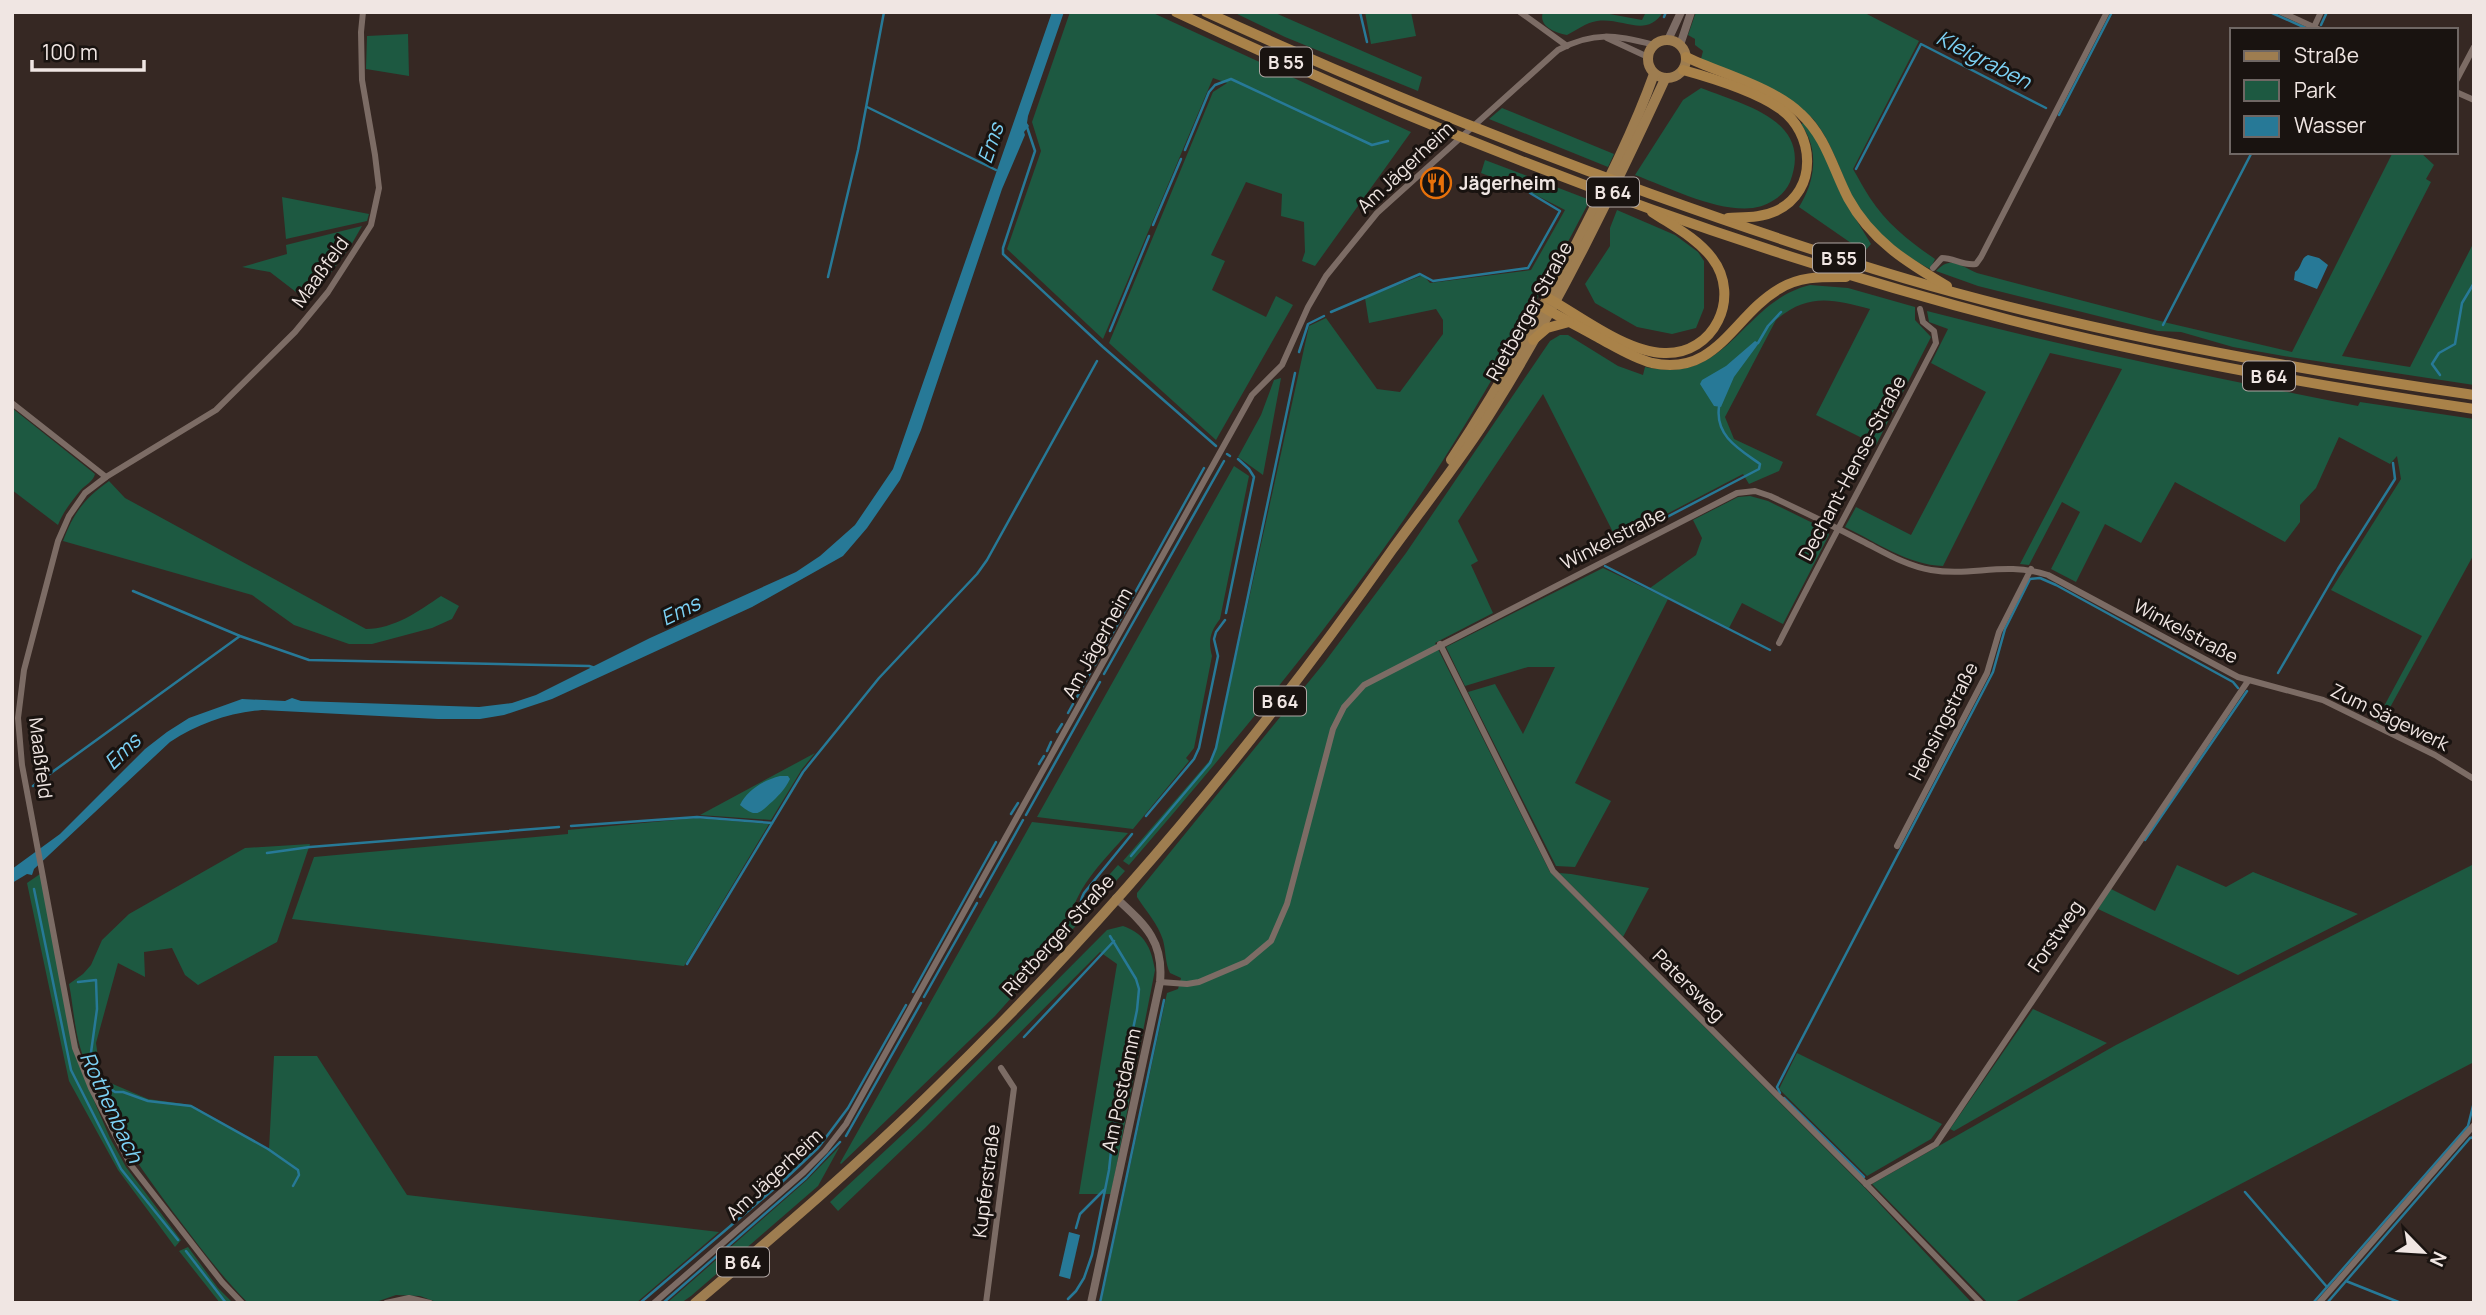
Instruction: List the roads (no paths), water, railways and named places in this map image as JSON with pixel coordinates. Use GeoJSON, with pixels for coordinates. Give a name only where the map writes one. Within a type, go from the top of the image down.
{"type":"FeatureCollection","features":[{"type":"Feature","properties":{"kind":"highway","name":"B 55"},"geometry":{"type":"LineString","coordinates":[[1176,12],[1499,153],[1856,277]]}},
{"type":"Feature","properties":{"kind":"highway","name":"B 55"},"geometry":{"type":"LineString","coordinates":[[1206,12],[1504,140],[1718,218],[1861,265],[1961,294]]}},
{"type":"Feature","properties":{"kind":"highway","name":"B 64"},"geometry":{"type":"LineString","coordinates":[[1686,57],[1776,96],[1801,114],[1821,139],[1847,196],[1874,235],[1889,250],[1961,294],[2184,347],[2354,378],[2474,396]]}},
{"type":"Feature","properties":{"kind":"highway","name":"B 55"},"geometry":{"type":"LineString","coordinates":[[1683,70],[1704,75],[1779,108],[1794,122],[1806,146],[1807,169],[1803,182],[1789,202],[1765,215],[1718,218]]}},
{"type":"Feature","properties":{"kind":"highway","name":"B 55"},"geometry":{"type":"LineString","coordinates":[[1549,305],[1653,352],[1684,350],[1705,340],[1713,331],[1725,300],[1719,268],[1695,241],[1634,201]]}},
{"type":"Feature","properties":{"kind":"highway","name":"B 64"},"geometry":{"type":"LineString","coordinates":[[1549,305],[1569,321],[1634,357],[1679,365],[1711,352],[1761,302],[1789,284],[1819,276],[1856,277],[2012,320],[2124,347],[2350,391],[2474,409]]}},
{"type":"Feature","properties":{"kind":"highway","name":"B 64"},"geometry":{"type":"LineString","coordinates":[[1533,340],[1547,328],[1569,321]]}},
{"type":"Feature","properties":{"kind":"main road"},"geometry":{"type":"LineString","coordinates":[[1668,40],[1680,45],[1686,57],[1683,70],[1672,78],[1665,79],[1654,74],[1648,57],[1654,45],[1668,40]]}},
{"type":"Feature","properties":{"kind":"main road","name":"Rietberger Straße"},"geometry":{"type":"LineString","coordinates":[[695,1303],[844,1175],[971,1054],[1139,871],[1280,701],[1484,422],[1533,340],[1654,74]]}},
{"type":"Feature","properties":{"kind":"main road","name":"Rietberger Straße"},"geometry":{"type":"LineString","coordinates":[[1397,544],[1549,305],[1613,191],[1665,79]]}},
{"type":"Feature","properties":{"kind":"street","name":"Maaßfeld"},"geometry":{"type":"LineString","coordinates":[[242,1303],[222,1282],[130,1164],[91,1088],[75,1048],[22,765],[18,718],[24,670],[58,541],[69,516],[85,493],[106,477],[216,410],[295,332],[328,292],[371,225],[379,188],[362,80],[360,32],[363,12]]}},
{"type":"Feature","properties":{"kind":"street"},"geometry":{"type":"LineString","coordinates":[[1520,12],[1567,46]]}},
{"type":"Feature","properties":{"kind":"street"},"geometry":{"type":"LineString","coordinates":[[1668,40],[1681,12]]}},
{"type":"Feature","properties":{"kind":"street"},"geometry":{"type":"LineString","coordinates":[[1680,45],[1691,12]]}},
{"type":"Feature","properties":{"kind":"street"},"geometry":{"type":"LineString","coordinates":[[1933,268],[1942,258],[1971,265],[1976,264],[1981,257],[2107,12]]}},
{"type":"Feature","properties":{"kind":"street"},"geometry":{"type":"LineString","coordinates":[[2281,12],[2317,28],[2321,12]]}},
{"type":"Feature","properties":{"kind":"street"},"geometry":{"type":"LineString","coordinates":[[1602,36],[1648,57]]}},
{"type":"Feature","properties":{"kind":"street","name":"Am Jägerheim"},"geometry":{"type":"LineString","coordinates":[[654,1303],[804,1172],[846,1124],[1252,395],[1288,357],[1308,307],[1326,276],[1377,213],[1548,58],[1584,38],[1623,37],[1654,45]]}},
{"type":"Feature","properties":{"kind":"street"},"geometry":{"type":"LineString","coordinates":[[2458,77],[2474,47]]}},
{"type":"Feature","properties":{"kind":"street"},"geometry":{"type":"LineString","coordinates":[[2458,93],[2474,100]]}},
{"type":"Feature","properties":{"kind":"street","name":"Dechant-Hense-Straße"},"geometry":{"type":"LineString","coordinates":[[1779,643],[1936,343],[1934,331],[1923,322],[1920,309]]}},
{"type":"Feature","properties":{"kind":"street"},"geometry":{"type":"LineString","coordinates":[[12,403],[106,477]]}},
{"type":"Feature","properties":{"kind":"street","name":"Winkelstraße"},"geometry":{"type":"LineString","coordinates":[[1160,982],[1199,982],[1246,962],[1271,941],[1284,914],[1333,729],[1339,714],[1364,685],[1737,493],[1750,490],[1760,492],[1905,562],[1931,570],[2009,567],[2031,569],[2048,575],[2248,681]]}},
{"type":"Feature","properties":{"kind":"street","name":"Hensingstraße"},"geometry":{"type":"LineString","coordinates":[[1897,846],[1987,673],[1999,632],[2031,569]]}},
{"type":"Feature","properties":{"kind":"street","name":"Patersweg"},"geometry":{"type":"LineString","coordinates":[[1440,644],[1553,871],[1981,1303]]}},
{"type":"Feature","properties":{"kind":"street","name":"Zum Sägewerk"},"geometry":{"type":"LineString","coordinates":[[2248,681],[2323,700],[2435,755],[2474,779]]}},
{"type":"Feature","properties":{"kind":"street","name":"Forstweg"},"geometry":{"type":"LineString","coordinates":[[1866,1184],[1936,1144],[2248,681]]}},
{"type":"Feature","properties":{"kind":"street","name":"Am Postdamm"},"geometry":{"type":"LineString","coordinates":[[1091,1303],[1161,967],[1155,942],[1145,926],[1115,898]]}},
{"type":"Feature","properties":{"kind":"street","name":"Kupferstraße"},"geometry":{"type":"LineString","coordinates":[[986,1303],[1014,1088],[1001,1068]]}},
{"type":"Feature","properties":{"kind":"street"},"geometry":{"type":"LineString","coordinates":[[2319,1303],[2474,1125]]}},
{"type":"Feature","properties":{"kind":"street"},"geometry":{"type":"LineString","coordinates":[[386,1303],[409,1298],[430,1303]]}},
{"type":"Feature","properties":{"kind":"water"},"geometry":{"type":"Polygon","coordinates":[[[1052,12],[1064,12],[1028,116],[1029,126],[1024,132],[1002,189],[921,430],[900,480],[867,528],[843,556],[752,607],[552,699],[504,715],[480,719],[438,719],[262,710],[225,717],[202,725],[170,742],[34,869],[32,875],[27,874],[12,883],[12,869],[60,834],[145,749],[189,718],[242,699],[285,701],[292,698],[301,701],[479,707],[512,703],[536,695],[650,638],[796,572],[820,556],[855,525],[893,469],[1052,12]]]}},
{"type":"Feature","properties":{"kind":"water"},"geometry":{"type":"Polygon","coordinates":[[[2308,255],[2319,258],[2328,265],[2317,289],[2294,280],[2295,272],[2308,255]]]}},
{"type":"Feature","properties":{"kind":"water"},"geometry":{"type":"Polygon","coordinates":[[[1755,341],[1759,343],[1734,377],[1721,407],[1714,406],[1700,384],[1702,380],[1726,366],[1755,341]]]}},
{"type":"Feature","properties":{"kind":"water"},"geometry":{"type":"Polygon","coordinates":[[[780,776],[788,776],[790,779],[781,793],[761,811],[750,812],[740,805],[757,786],[780,776]]]}},
{"type":"Feature","properties":{"kind":"water"},"geometry":{"type":"Polygon","coordinates":[[[1069,1232],[1080,1235],[1070,1279],[1059,1276],[1069,1232]]]}},
{"type":"Feature","properties":{"kind":"waterway"},"geometry":{"type":"LineString","coordinates":[[828,277],[858,150],[884,12]]}},
{"type":"Feature","properties":{"kind":"waterway"},"geometry":{"type":"LineString","coordinates":[[1360,12],[1367,42]]}},
{"type":"Feature","properties":{"kind":"waterway"},"geometry":{"type":"LineString","coordinates":[[1664,17],[1666,12]]}},
{"type":"Feature","properties":{"kind":"waterway","name":"Kleigraben"},"geometry":{"type":"LineString","coordinates":[[2059,115],[2112,12]]}},
{"type":"Feature","properties":{"kind":"waterway","name":"Kleigraben"},"geometry":{"type":"LineString","coordinates":[[2270,12],[2306,28]]}},
{"type":"Feature","properties":{"kind":"waterway","name":"Kleigraben"},"geometry":{"type":"LineString","coordinates":[[2321,25],[2327,12]]}},
{"type":"Feature","properties":{"kind":"waterway","name":"Kleigraben"},"geometry":{"type":"LineString","coordinates":[[1856,169],[1921,44],[2046,108]]}},
{"type":"Feature","properties":{"kind":"waterway"},"geometry":{"type":"LineString","coordinates":[[1185,150],[1209,92],[1215,85],[1231,79],[1372,145],[1388,141]]}},
{"type":"Feature","properties":{"kind":"waterway","name":"Ems"},"geometry":{"type":"LineString","coordinates":[[867,107],[996,170]]}},
{"type":"Feature","properties":{"kind":"waterway"},"geometry":{"type":"LineString","coordinates":[[1027,127],[1035,151],[1003,254],[1103,347],[1216,446]]}},
{"type":"Feature","properties":{"kind":"waterway","name":"Kleigraben"},"geometry":{"type":"LineString","coordinates":[[2163,325],[2251,154]]}},
{"type":"Feature","properties":{"kind":"waterway"},"geometry":{"type":"LineString","coordinates":[[1153,225],[1181,159]]}},
{"type":"Feature","properties":{"kind":"waterway"},"geometry":{"type":"LineString","coordinates":[[1331,312],[1420,274],[1433,281],[1528,268],[1560,211],[1530,193]]}},
{"type":"Feature","properties":{"kind":"waterway"},"geometry":{"type":"LineString","coordinates":[[1110,331],[1149,236]]}},
{"type":"Feature","properties":{"kind":"waterway"},"geometry":{"type":"LineString","coordinates":[[2440,375],[2432,364],[2439,353],[2455,344],[2462,303],[2474,283]]}},
{"type":"Feature","properties":{"kind":"waterway","name":"Kleigraben"},"geometry":{"type":"LineString","coordinates":[[1758,343],[1781,312]]}},
{"type":"Feature","properties":{"kind":"waterway"},"geometry":{"type":"LineString","coordinates":[[1299,352],[1308,324],[1324,316]]}},
{"type":"Feature","properties":{"kind":"waterway"},"geometry":{"type":"LineString","coordinates":[[687,964],[803,772],[879,678],[987,560],[1097,361]]}},
{"type":"Feature","properties":{"kind":"waterway"},"geometry":{"type":"LineString","coordinates":[[1131,856],[1210,763],[1216,748],[1295,373]]}},
{"type":"Feature","properties":{"kind":"waterway"},"geometry":{"type":"LineString","coordinates":[[1621,541],[1759,469],[1760,464],[1725,434],[1721,426],[1719,407]]}},
{"type":"Feature","properties":{"kind":"waterway"},"geometry":{"type":"LineString","coordinates":[[1226,613],[1254,477],[1238,459]]}},
{"type":"Feature","properties":{"kind":"waterway"},"geometry":{"type":"LineString","coordinates":[[1104,674],[1224,461]]}},
{"type":"Feature","properties":{"kind":"waterway"},"geometry":{"type":"LineString","coordinates":[[2278,673],[2338,569],[2395,479],[2393,463]]}},
{"type":"Feature","properties":{"kind":"waterway"},"geometry":{"type":"LineString","coordinates":[[1095,665],[1204,468]]}},
{"type":"Feature","properties":{"kind":"waterway"},"geometry":{"type":"LineString","coordinates":[[1605,566],[1770,650]]}},
{"type":"Feature","properties":{"kind":"waterway"},"geometry":{"type":"LineString","coordinates":[[1780,1093],[1777,1087],[1993,672],[2005,629],[2030,579],[2040,578],[2056,585],[2233,682],[2238,688]]}},
{"type":"Feature","properties":{"kind":"waterway"},"geometry":{"type":"LineString","coordinates":[[133,591],[240,636],[309,660],[595,668]]}},
{"type":"Feature","properties":{"kind":"waterway"},"geometry":{"type":"LineString","coordinates":[[1146,816],[1194,759],[1199,748],[1218,656],[1214,639],[1225,620]]}},
{"type":"Feature","properties":{"kind":"waterway","name":"Ems"},"geometry":{"type":"LineString","coordinates":[[33,786],[240,636]]}},
{"type":"Feature","properties":{"kind":"waterway"},"geometry":{"type":"LineString","coordinates":[[1077,697],[1090,673]]}},
{"type":"Feature","properties":{"kind":"waterway"},"geometry":{"type":"LineString","coordinates":[[1026,815],[1100,682]]}},
{"type":"Feature","properties":{"kind":"waterway"},"geometry":{"type":"LineString","coordinates":[[2145,840],[2247,691]]}},
{"type":"Feature","properties":{"kind":"waterway"},"geometry":{"type":"LineString","coordinates":[[1068,713],[1073,704]]}},
{"type":"Feature","properties":{"kind":"waterway"},"geometry":{"type":"LineString","coordinates":[[1057,732],[1062,724]]}},
{"type":"Feature","properties":{"kind":"waterway"},"geometry":{"type":"LineString","coordinates":[[1047,751],[1051,742]]}},
{"type":"Feature","properties":{"kind":"waterway"},"geometry":{"type":"LineString","coordinates":[[1039,764],[1044,756]]}},
{"type":"Feature","properties":{"kind":"waterway"},"geometry":{"type":"LineString","coordinates":[[1011,814],[1018,803]]}},
{"type":"Feature","properties":{"kind":"waterway"},"geometry":{"type":"LineString","coordinates":[[571,826],[697,817],[772,823]]}},
{"type":"Feature","properties":{"kind":"waterway"},"geometry":{"type":"LineString","coordinates":[[980,897],[1023,820]]}},
{"type":"Feature","properties":{"kind":"waterway"},"geometry":{"type":"LineString","coordinates":[[267,853],[310,847],[559,827]]}},
{"type":"Feature","properties":{"kind":"waterway"},"geometry":{"type":"LineString","coordinates":[[1085,912],[1081,903],[1084,893],[1132,834]]}},
{"type":"Feature","properties":{"kind":"waterway"},"geometry":{"type":"LineString","coordinates":[[913,992],[996,842]]}},
{"type":"Feature","properties":{"kind":"waterway","name":"Rothenbach"},"geometry":{"type":"LineString","coordinates":[[34,889],[71,1070],[121,1169],[178,1240]]}},
{"type":"Feature","properties":{"kind":"waterway"},"geometry":{"type":"LineString","coordinates":[[924,997],[977,903]]}},
{"type":"Feature","properties":{"kind":"waterway"},"geometry":{"type":"LineString","coordinates":[[1068,1299],[1084,1278],[1092,1255],[1109,1170],[1115,1115],[1137,1010],[1139,989],[1136,979],[1110,936]]}},
{"type":"Feature","properties":{"kind":"waterway"},"geometry":{"type":"LineString","coordinates":[[1024,1037],[1114,941]]}},
{"type":"Feature","properties":{"kind":"waterway"},"geometry":{"type":"LineString","coordinates":[[78,982],[96,980],[97,1009],[89,1067],[103,1084],[115,1092],[123,1092],[148,1101],[191,1106],[268,1149],[298,1170],[299,1175],[293,1186]]}},
{"type":"Feature","properties":{"kind":"waterway"},"geometry":{"type":"LineString","coordinates":[[1100,1303],[1164,1000]]}},
{"type":"Feature","properties":{"kind":"waterway"},"geometry":{"type":"LineString","coordinates":[[846,1136],[921,1003]]}},
{"type":"Feature","properties":{"kind":"waterway"},"geometry":{"type":"LineString","coordinates":[[640,1303],[818,1148],[848,1108],[906,1005]]}},
{"type":"Feature","properties":{"kind":"waterway"},"geometry":{"type":"LineString","coordinates":[[1784,1098],[1864,1177]]}},
{"type":"Feature","properties":{"kind":"waterway"},"geometry":{"type":"LineString","coordinates":[[2313,1303],[2468,1126],[2474,1102]]}},
{"type":"Feature","properties":{"kind":"waterway"},"geometry":{"type":"LineString","coordinates":[[2327,1303],[2470,1138],[2474,1137]]}},
{"type":"Feature","properties":{"kind":"waterway"},"geometry":{"type":"LineString","coordinates":[[663,1303],[806,1178],[840,1142]]}},
{"type":"Feature","properties":{"kind":"waterway"},"geometry":{"type":"LineString","coordinates":[[1076,1228],[1080,1214],[1104,1190]]}},
{"type":"Feature","properties":{"kind":"waterway"},"geometry":{"type":"LineString","coordinates":[[2245,1192],[2327,1287]]}},
{"type":"Feature","properties":{"kind":"waterway","name":"Rothenbach"},"geometry":{"type":"LineString","coordinates":[[186,1251],[226,1303]]}},
{"type":"Feature","properties":{"kind":"waterway"},"geometry":{"type":"LineString","coordinates":[[2346,1281],[2401,1303]]}},
{"type":"Feature","properties":{"kind":"place","name":"Jägerheim"},"geometry":{"type":"Point","coordinates":[1436,183]}}]}
